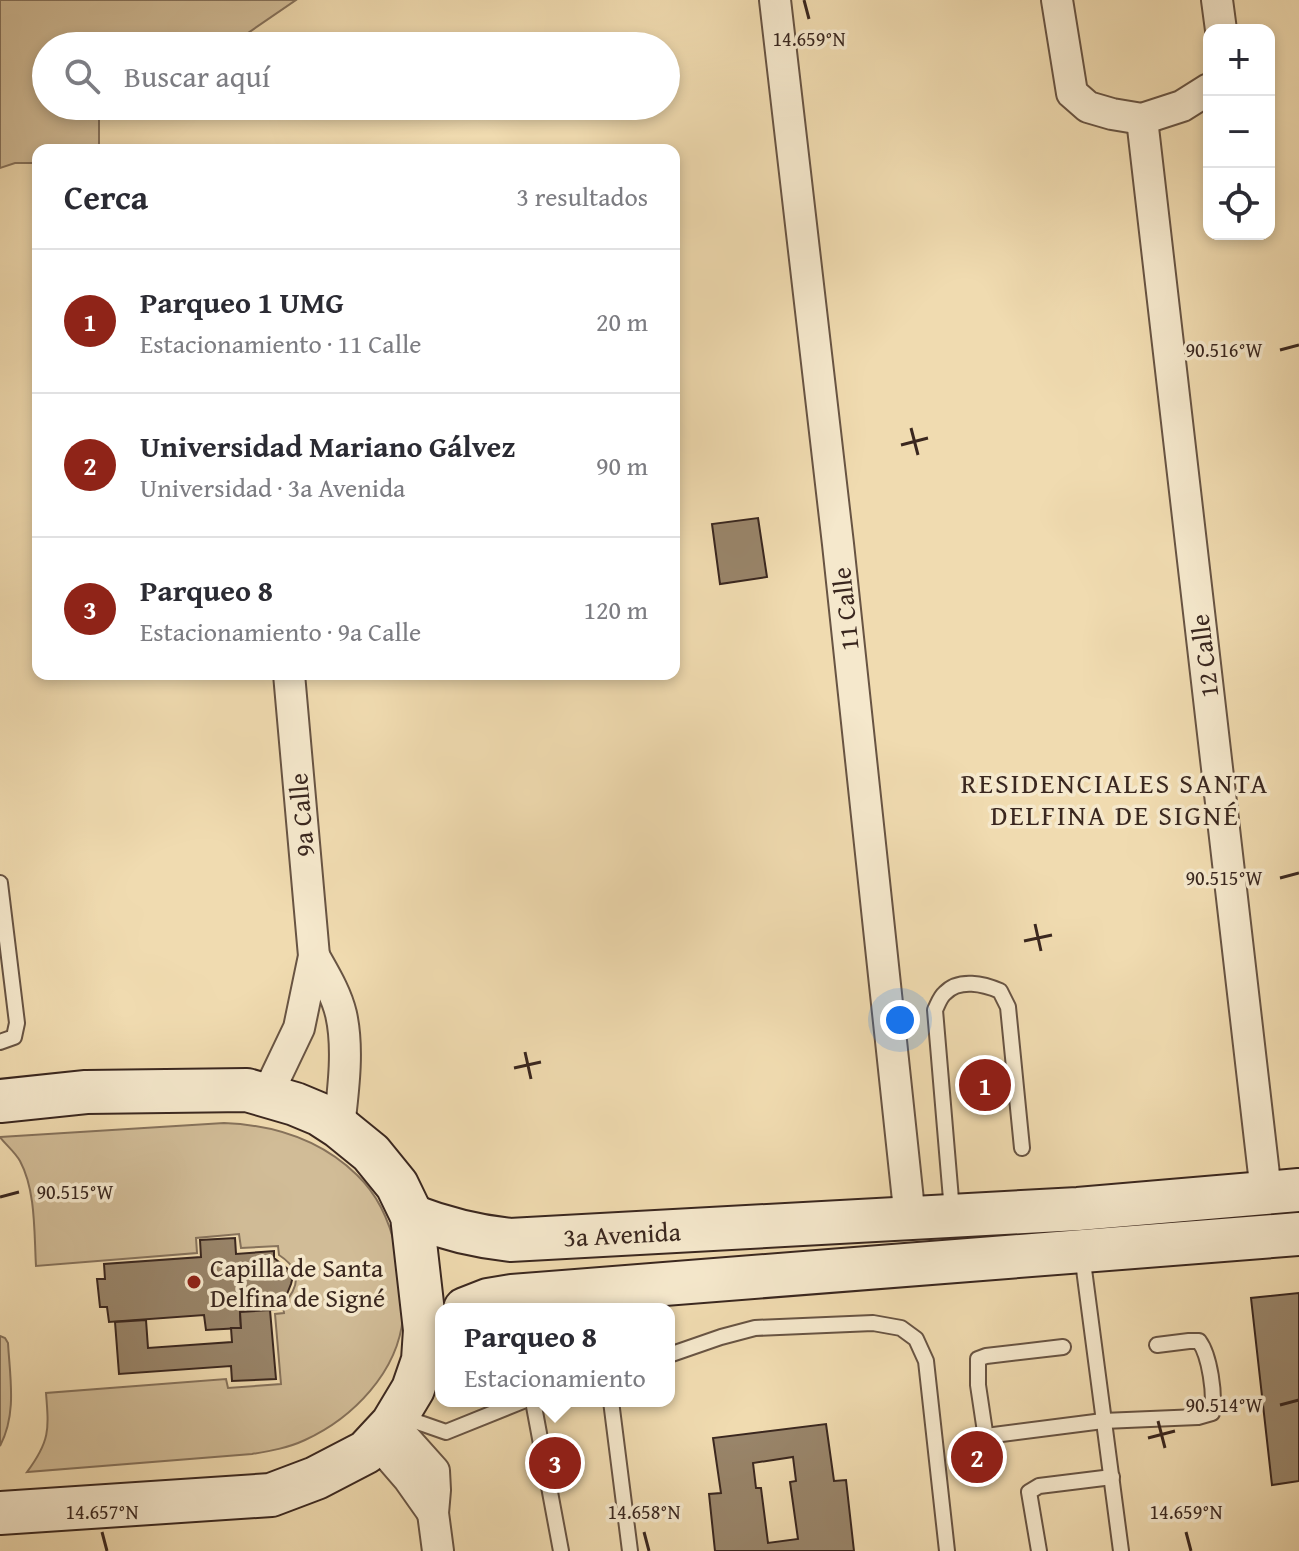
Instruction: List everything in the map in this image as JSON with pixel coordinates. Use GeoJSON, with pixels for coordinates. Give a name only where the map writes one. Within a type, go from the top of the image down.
{"type":"FeatureCollection","features":[{"type":"Feature","properties":{"kind":"street","name":"11 Calle"},"geometry":{"type":"LineString","coordinates":[[775,0],[840,559],[910,1219]]}},
{"type":"Feature","properties":{"kind":"street"},"geometry":{"type":"LineString","coordinates":[[1057,0],[1072,93],[1088,107],[1142,119],[1182,106],[1203,93]]}},
{"type":"Feature","properties":{"kind":"street"},"geometry":{"type":"LineString","coordinates":[[1217,0],[1220,24]]}},
{"type":"Feature","properties":{"kind":"street","name":"12 Calle"},"geometry":{"type":"LineString","coordinates":[[1142,119],[1282,1191]]}},
{"type":"Feature","properties":{"kind":"street","name":"9a Calle"},"geometry":{"type":"LineString","coordinates":[[267,1095],[299,1028],[314,956],[290,680]]}},
{"type":"Feature","properties":{"kind":"street","name":"9a Calle"},"geometry":{"type":"LineString","coordinates":[[314,956],[341,1014],[344,1085],[339,1127]]}},
{"type":"Feature","properties":{"kind":"street"},"geometry":{"type":"LineString","coordinates":[[0,1101],[86,1092],[247,1090],[319,1114],[371,1153],[397,1185],[412,1216],[433,1326],[413,1389],[389,1427],[366,1452],[316,1478],[271,1495],[0,1513]]}},
{"type":"Feature","properties":{"kind":"street","name":"3a Avenida"},"geometry":{"type":"LineString","coordinates":[[412,1216],[473,1236],[510,1240],[1078,1209],[1282,1191]]}},
{"type":"Feature","properties":{"kind":"street","name":"3a Avenida"},"geometry":{"type":"LineString","coordinates":[[480,1303],[512,1296],[1299,1234]]}},
{"type":"Feature","properties":{"kind":"street"},"geometry":{"type":"LineString","coordinates":[[389,1427],[409,1479],[433,1513],[438,1551]]}},
{"type":"Feature","properties":{"kind":"lane"},"geometry":{"type":"LineString","coordinates":[[0,883],[17,1023],[14,1037],[0,1042]]}},
{"type":"Feature","properties":{"kind":"lane"},"geometry":{"type":"LineString","coordinates":[[953,1215],[935,1010],[944,994],[956,984],[986,985],[1000,991],[1008,1007],[1022,1148]]}},
{"type":"Feature","properties":{"kind":"lane"},"geometry":{"type":"LineString","coordinates":[[1082,1251],[1121,1551]]}},
{"type":"Feature","properties":{"kind":"lane"},"geometry":{"type":"LineString","coordinates":[[675,1353],[755,1328],[873,1323],[901,1328],[916,1339],[926,1361],[947,1551]]}},
{"type":"Feature","properties":{"kind":"lane"},"geometry":{"type":"LineString","coordinates":[[986,1436],[1103,1421],[1198,1417],[1212,1413],[1214,1402],[1205,1350],[1199,1341],[1157,1345]]}},
{"type":"Feature","properties":{"kind":"lane"},"geometry":{"type":"LineString","coordinates":[[988,1452],[978,1385],[978,1359],[1063,1347]]}},
{"type":"Feature","properties":{"kind":"lane"},"geometry":{"type":"LineString","coordinates":[[389,1427],[446,1432],[508,1407]]}},
{"type":"Feature","properties":{"kind":"lane"},"geometry":{"type":"LineString","coordinates":[[534,1407],[561,1551]]}},
{"type":"Feature","properties":{"kind":"lane"},"geometry":{"type":"LineString","coordinates":[[612,1407],[630,1551]]}},
{"type":"Feature","properties":{"kind":"lane"},"geometry":{"type":"LineString","coordinates":[[1039,1551],[1029,1492],[1039,1486],[1112,1477]]}},
{"type":"Feature","properties":{"kind":"shaded area"},"geometry":{"type":"Polygon","coordinates":[[[0,0],[296,0],[249,32],[32,32],[32,120],[99,120],[99,144],[32,144],[32,163],[15,163],[0,168],[0,0]]]}},
{"type":"Feature","properties":{"kind":"shaded area"},"geometry":{"type":"Polygon","coordinates":[[[224,1123],[279,1131],[312,1143],[357,1175],[377,1200],[393,1240],[404,1300],[399,1337],[382,1374],[356,1406],[340,1419],[323,1431],[286,1447],[252,1454],[27,1472],[40,1452],[46,1435],[46,1393],[226,1379],[228,1388],[281,1384],[275,1314],[284,1313],[283,1305],[293,1291],[296,1278],[292,1266],[279,1255],[278,1246],[241,1248],[239,1234],[196,1238],[197,1253],[36,1266],[29,1185],[20,1161],[0,1137],[224,1123]]]}},
{"type":"Feature","properties":{"kind":"shaded area"},"geometry":{"type":"Polygon","coordinates":[[[0,1336],[8,1343],[11,1409],[0,1446],[0,1336]]]}},
{"type":"Feature","properties":{"kind":"building"},"geometry":{"type":"Polygon","coordinates":[[[758,518],[767,577],[720,584],[712,524],[758,518]]]}},
{"type":"Feature","properties":{"kind":"building","name":"Capilla de Santa Delfina de Signé"},"geometry":{"type":"Polygon","coordinates":[[[235,1238],[236,1254],[274,1251],[274,1258],[288,1269],[291,1284],[287,1294],[278,1302],[278,1309],[240,1312],[241,1328],[206,1330],[204,1315],[109,1322],[107,1307],[100,1307],[97,1279],[105,1279],[104,1264],[201,1257],[200,1240],[235,1238]]]}},
{"type":"Feature","properties":{"kind":"building"},"geometry":{"type":"Polygon","coordinates":[[[1299,1293],[1299,1481],[1272,1485],[1251,1298],[1299,1293]]]}},
{"type":"Feature","properties":{"kind":"building"},"geometry":{"type":"Polygon","coordinates":[[[270,1310],[276,1379],[232,1381],[231,1366],[119,1374],[115,1322],[146,1320],[148,1348],[232,1342],[231,1328],[241,1328],[240,1312],[270,1310]]]}},
{"type":"Feature","properties":{"kind":"building"},"geometry":{"type":"Polygon","coordinates":[[[826,1424],[834,1481],[846,1480],[854,1551],[715,1551],[709,1494],[721,1493],[713,1438],[826,1424]],[[793,1457],[753,1463],[756,1488],[761,1488],[768,1543],[798,1539],[790,1482],[796,1481],[793,1457]]]}},
{"type":"Feature","properties":{"kind":"place","name":"Parqueo 1 UMG"},"geometry":{"type":"Point","coordinates":[985,1085]}},
{"type":"Feature","properties":{"kind":"place","name":"Capilla de Santa Delfina de Signé"},"geometry":{"type":"Point","coordinates":[194,1282]}},
{"type":"Feature","properties":{"kind":"place","name":"Universidad Mariano Gálvez"},"geometry":{"type":"Point","coordinates":[977,1457]}},
{"type":"Feature","properties":{"kind":"place","name":"Parqueo 8"},"geometry":{"type":"Point","coordinates":[555,1463]}},
{"type":"Feature","properties":{"kind":"district","name":"RESIDENCIALES SANTA DELFINA DE SIGNÉ"},"geometry":{"type":"Point","coordinates":[1115,798]}}]}
